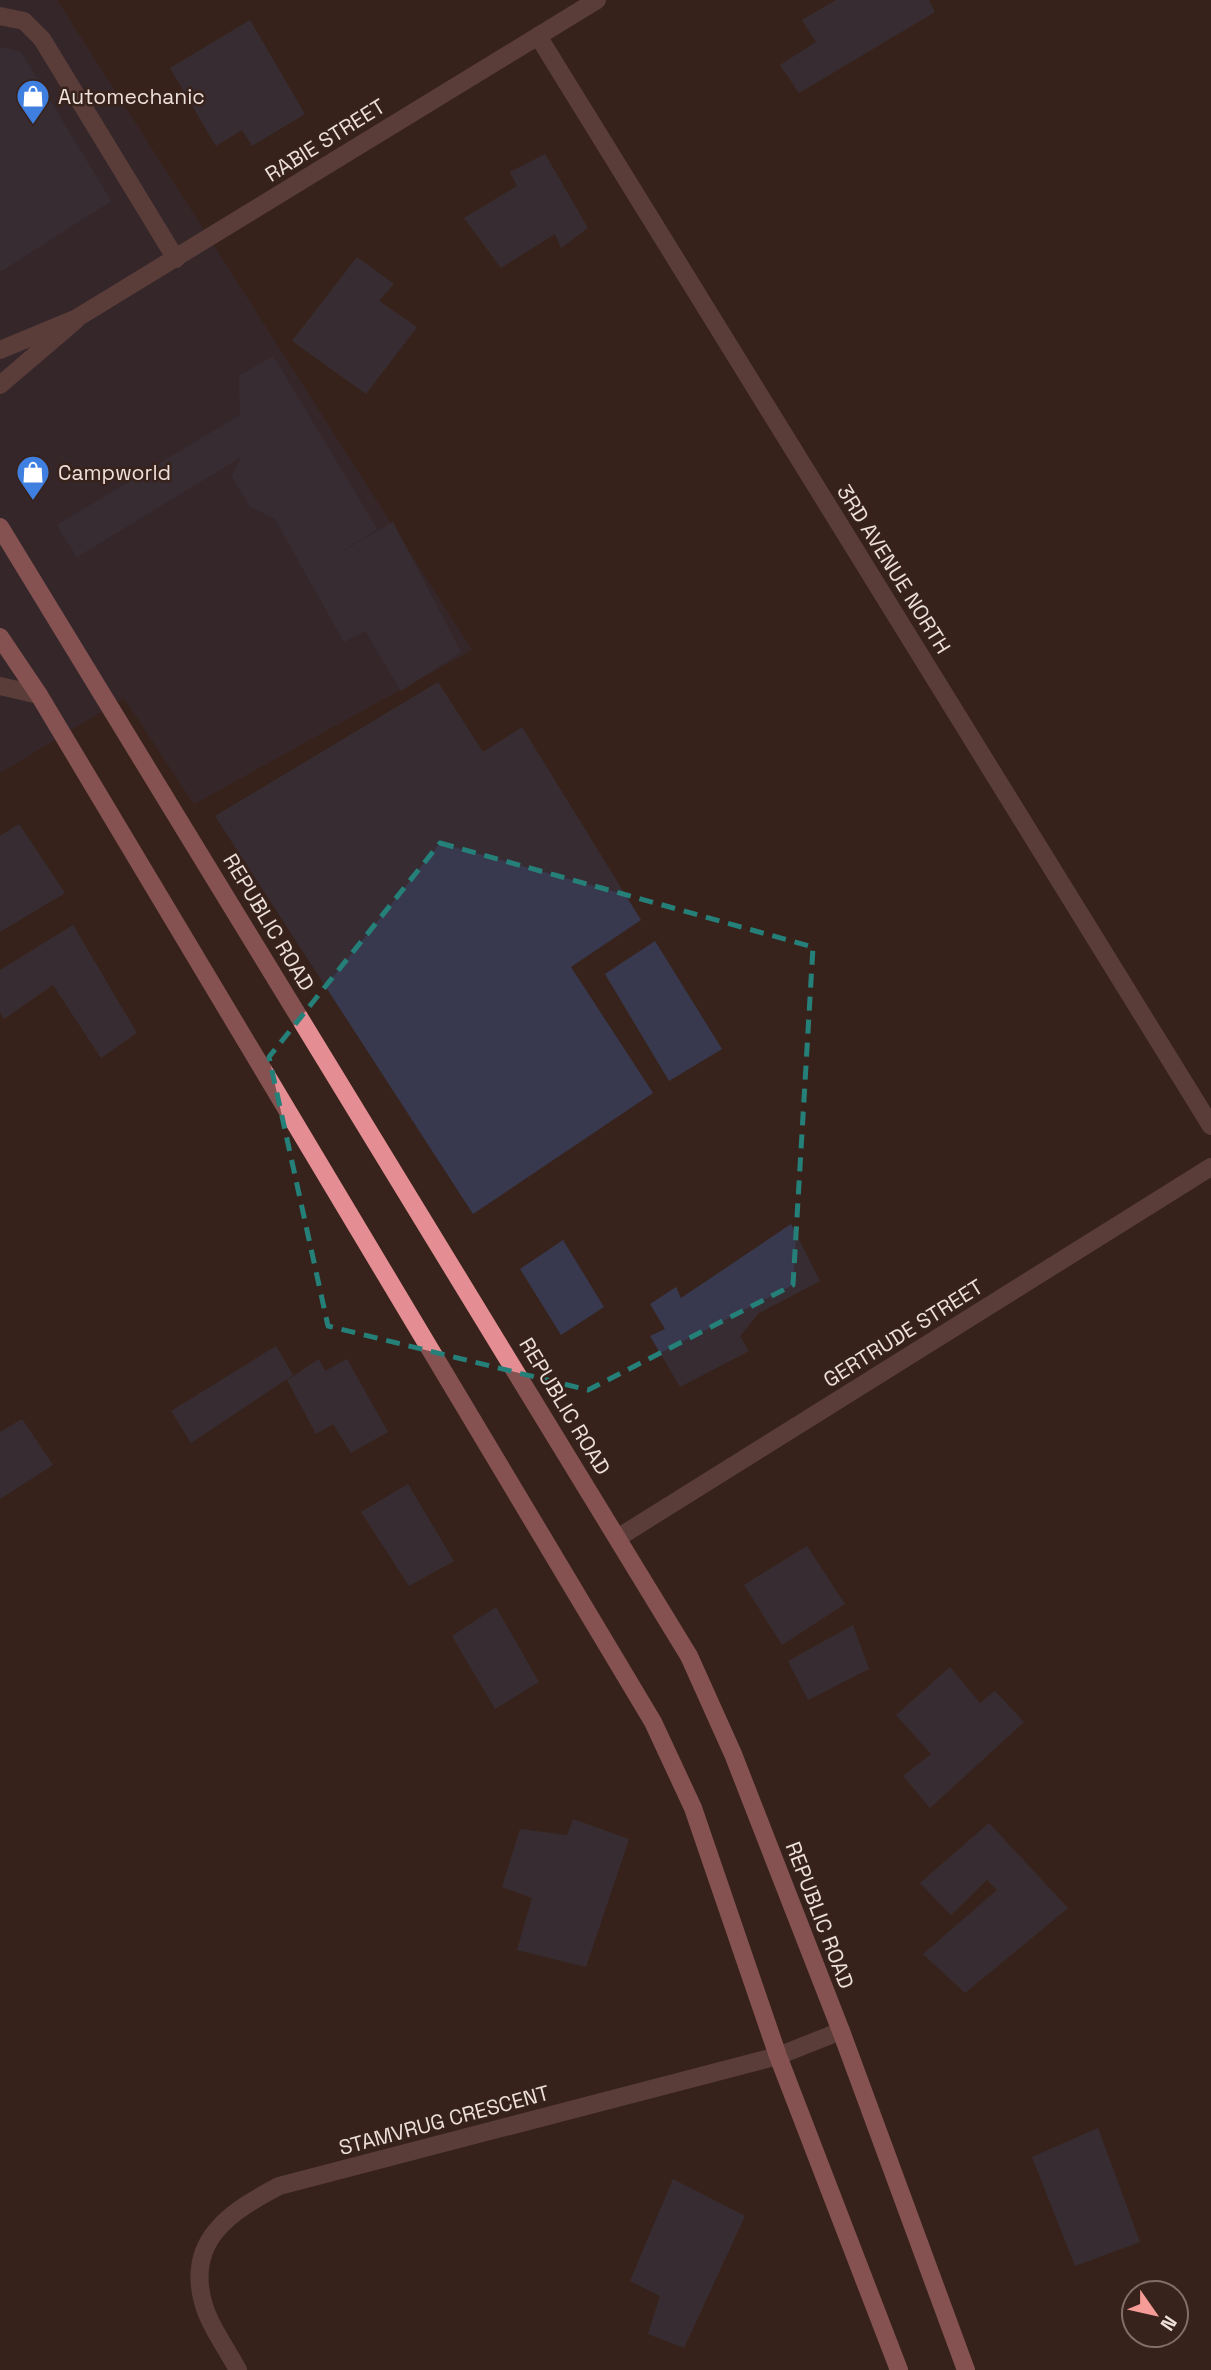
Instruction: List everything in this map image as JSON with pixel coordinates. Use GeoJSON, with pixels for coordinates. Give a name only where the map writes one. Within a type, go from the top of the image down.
{"type":"FeatureCollection","features":[{"type":"Feature","properties":{"kind":"main road","name":"REPUBLIC ROAD"},"geometry":{"type":"LineString","coordinates":[[0,527],[619,1537],[709,1695],[841,2031],[966,2370]]}},
{"type":"Feature","properties":{"kind":"main road"},"geometry":{"type":"LineString","coordinates":[[0,637],[39,695],[653,1722],[693,1808],[778,2056],[899,2370]]}},
{"type":"Feature","properties":{"kind":"street","name":"RABIE STREET"},"geometry":{"type":"LineString","coordinates":[[0,350],[77,318],[597,0]]}},
{"type":"Feature","properties":{"kind":"street"},"geometry":{"type":"LineString","coordinates":[[0,16],[24,21],[42,39],[176,259]]}},
{"type":"Feature","properties":{"kind":"street","name":"3RD AVENUE NORTH"},"geometry":{"type":"LineString","coordinates":[[538,36],[1211,1126]]}},
{"type":"Feature","properties":{"kind":"street","name":"RABIE STREET"},"geometry":{"type":"LineString","coordinates":[[0,385],[77,318]]}},
{"type":"Feature","properties":{"kind":"street"},"geometry":{"type":"LineString","coordinates":[[0,687],[39,695]]}},
{"type":"Feature","properties":{"kind":"street","name":"GERTRUDE STREET"},"geometry":{"type":"LineString","coordinates":[[619,1537],[1211,1167]]}},
{"type":"Feature","properties":{"kind":"street","name":"STAMVRUG CRESCENT"},"geometry":{"type":"LineString","coordinates":[[238,2370],[203,2303],[200,2274],[204,2250],[217,2230],[237,2209],[279,2186],[778,2056],[841,2031]]}},
{"type":"Feature","properties":{"kind":"highlighted area"},"geometry":{"type":"Polygon","coordinates":[[[440,843],[813,947],[793,1285],[588,1390],[328,1326],[269,1057],[440,843]]]}},
{"type":"Feature","properties":{"kind":"shaded area"},"geometry":{"type":"Polygon","coordinates":[[[0,0],[57,0],[472,650],[194,804],[124,698],[0,773],[0,0]]]}},
{"type":"Feature","properties":{"kind":"building"},"geometry":{"type":"Polygon","coordinates":[[[836,0],[929,0],[935,12],[799,93],[780,65],[816,42],[802,20],[836,0]]]}},
{"type":"Feature","properties":{"kind":"building"},"geometry":{"type":"Polygon","coordinates":[[[250,20],[305,114],[252,146],[242,130],[216,146],[170,68],[250,20]]]}},
{"type":"Feature","properties":{"kind":"building","name":"Automechanic"},"geometry":{"type":"Polygon","coordinates":[[[0,47],[21,52],[111,201],[0,272],[0,47]]]}},
{"type":"Feature","properties":{"kind":"building"},"geometry":{"type":"Polygon","coordinates":[[[545,154],[588,228],[561,248],[555,234],[501,268],[464,218],[517,186],[510,172],[545,154]]]}},
{"type":"Feature","properties":{"kind":"building"},"geometry":{"type":"Polygon","coordinates":[[[357,257],[394,284],[379,301],[417,327],[366,394],[292,341],[357,257]]]}},
{"type":"Feature","properties":{"kind":"building"},"geometry":{"type":"Polygon","coordinates":[[[273,356],[377,529],[336,555],[393,522],[461,652],[401,691],[365,631],[344,642],[275,519],[250,506],[232,477],[241,457],[77,557],[57,525],[240,415],[239,376],[273,356]]]}},
{"type":"Feature","properties":{"kind":"building"},"geometry":{"type":"Polygon","coordinates":[[[438,682],[483,752],[522,727],[641,920],[571,967],[653,1093],[473,1214],[215,816],[438,682]]]}},
{"type":"Feature","properties":{"kind":"building"},"geometry":{"type":"Polygon","coordinates":[[[19,824],[65,893],[0,932],[0,836],[19,824]]]}},
{"type":"Feature","properties":{"kind":"building"},"geometry":{"type":"Polygon","coordinates":[[[73,925],[137,1033],[101,1058],[53,985],[4,1019],[0,1012],[0,970],[73,925]]]}},
{"type":"Feature","properties":{"kind":"building"},"geometry":{"type":"Polygon","coordinates":[[[655,941],[722,1049],[669,1081],[605,974],[655,941]]]}},
{"type":"Feature","properties":{"kind":"building"},"geometry":{"type":"Polygon","coordinates":[[[791,1224],[820,1281],[759,1313],[740,1336],[749,1351],[680,1387],[650,1336],[665,1329],[650,1304],[676,1287],[681,1298],[791,1224]]]}},
{"type":"Feature","properties":{"kind":"building"},"geometry":{"type":"Polygon","coordinates":[[[563,1240],[604,1307],[561,1335],[520,1269],[563,1240]]]}},
{"type":"Feature","properties":{"kind":"building"},"geometry":{"type":"Polygon","coordinates":[[[276,1346],[293,1375],[191,1443],[171,1411],[276,1346]]]}},
{"type":"Feature","properties":{"kind":"building"},"geometry":{"type":"Polygon","coordinates":[[[319,1359],[325,1371],[347,1359],[388,1432],[351,1453],[333,1424],[316,1434],[287,1380],[319,1359]]]}},
{"type":"Feature","properties":{"kind":"building"},"geometry":{"type":"Polygon","coordinates":[[[22,1419],[53,1465],[0,1499],[0,1432],[22,1419]]]}},
{"type":"Feature","properties":{"kind":"building"},"geometry":{"type":"Polygon","coordinates":[[[408,1484],[454,1561],[409,1586],[361,1512],[408,1484]]]}},
{"type":"Feature","properties":{"kind":"building"},"geometry":{"type":"Polygon","coordinates":[[[807,1546],[845,1604],[782,1645],[744,1585],[807,1546]]]}},
{"type":"Feature","properties":{"kind":"building"},"geometry":{"type":"Polygon","coordinates":[[[496,1607],[539,1682],[495,1709],[452,1636],[496,1607]]]}},
{"type":"Feature","properties":{"kind":"building"},"geometry":{"type":"Polygon","coordinates":[[[853,1625],[869,1669],[808,1700],[788,1661],[853,1625]]]}},
{"type":"Feature","properties":{"kind":"building"},"geometry":{"type":"Polygon","coordinates":[[[950,1667],[980,1703],[995,1691],[1024,1722],[930,1808],[903,1776],[931,1754],[896,1715],[950,1667]]]}},
{"type":"Feature","properties":{"kind":"building"},"geometry":{"type":"Polygon","coordinates":[[[573,1819],[629,1839],[586,1967],[517,1950],[532,1898],[502,1887],[520,1829],[567,1835],[573,1819]]]}},
{"type":"Feature","properties":{"kind":"building"},"geometry":{"type":"Polygon","coordinates":[[[989,1823],[1068,1908],[965,1993],[923,1954],[997,1890],[987,1880],[951,1915],[920,1883],[989,1823]]]}},
{"type":"Feature","properties":{"kind":"building"},"geometry":{"type":"Polygon","coordinates":[[[1098,2128],[1140,2242],[1075,2266],[1032,2157],[1098,2128]]]}},
{"type":"Feature","properties":{"kind":"building"},"geometry":{"type":"Polygon","coordinates":[[[673,2179],[745,2216],[684,2348],[648,2334],[660,2296],[630,2281],[673,2179]]]}},
{"type":"Feature","properties":{"kind":"place","name":"Automechanic"},"geometry":{"type":"Point","coordinates":[33,126]}},
{"type":"Feature","properties":{"kind":"place","name":"Campworld"},"geometry":{"type":"Point","coordinates":[33,502]}}]}
